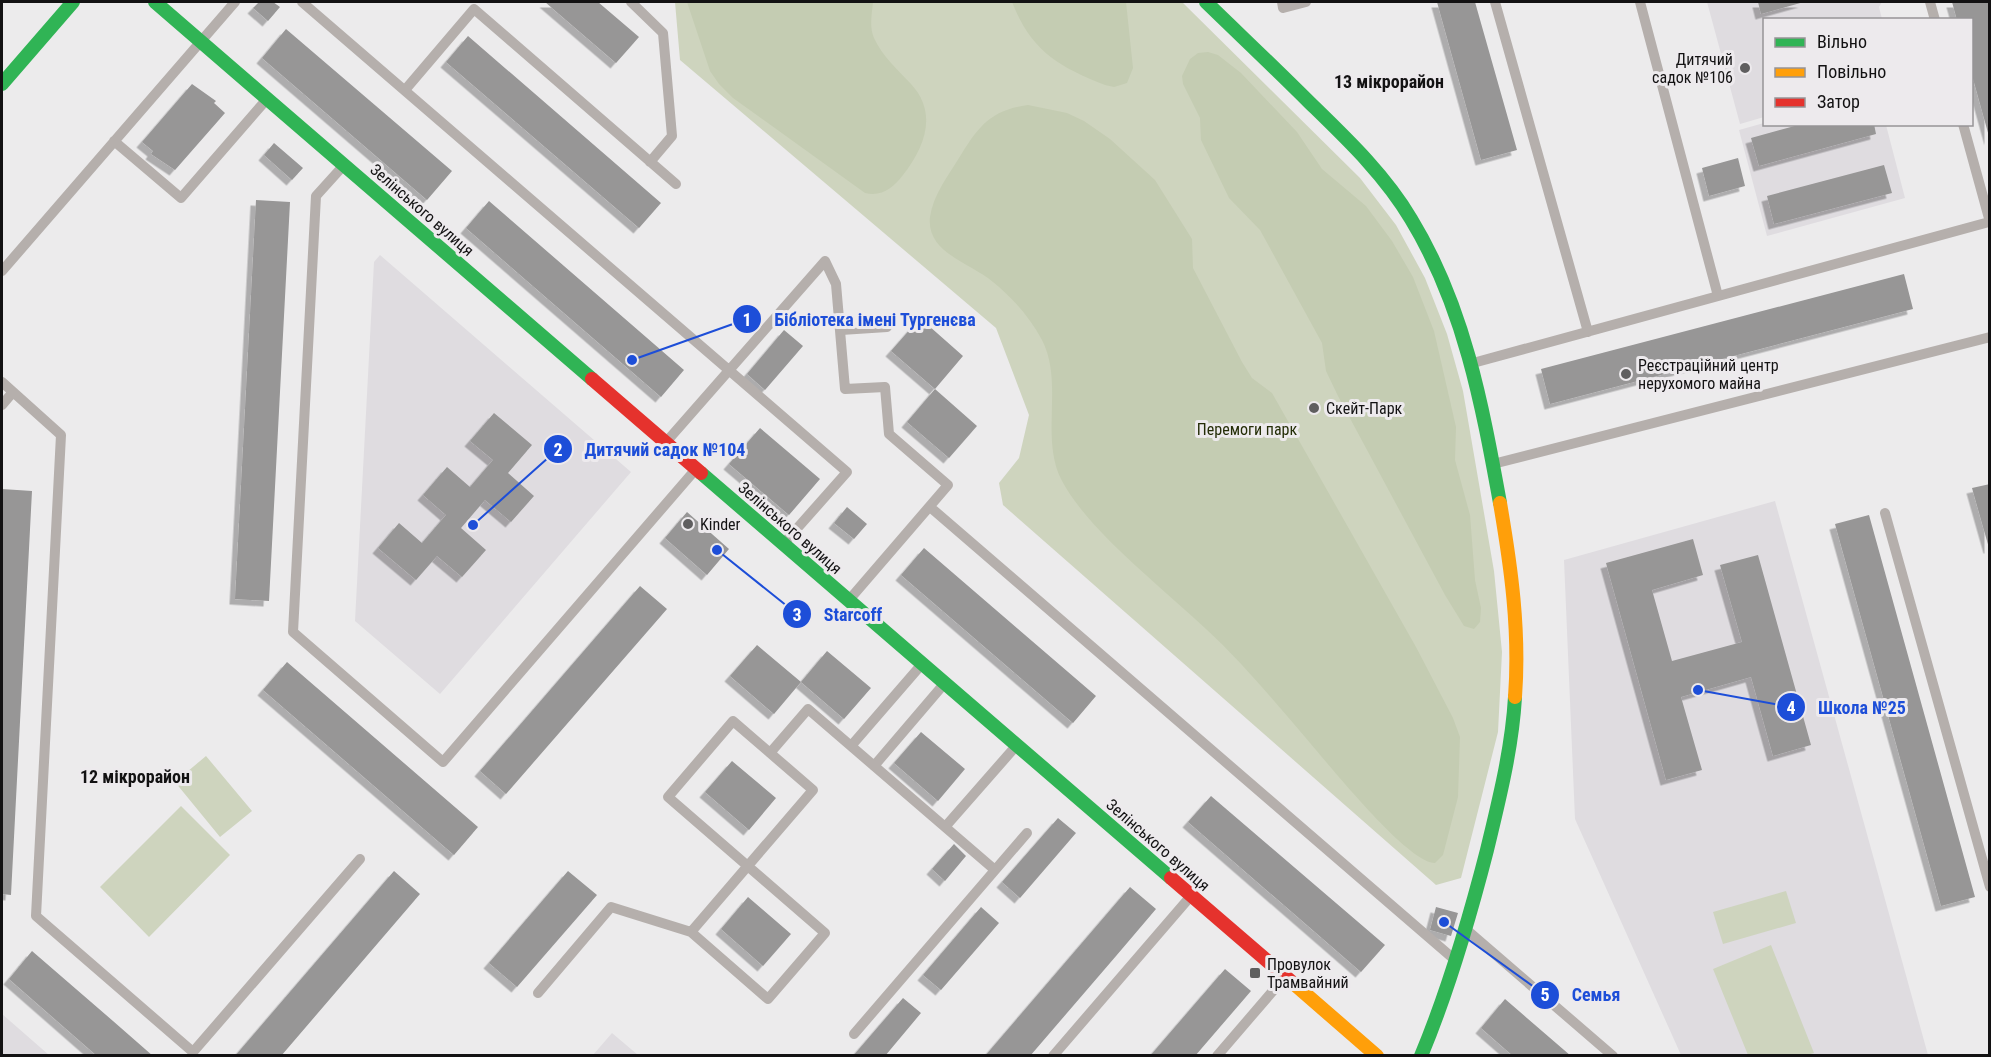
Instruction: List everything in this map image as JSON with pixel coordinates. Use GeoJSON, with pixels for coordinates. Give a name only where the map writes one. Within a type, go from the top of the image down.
{"type":"FeatureCollection","features":[{"type":"Feature","properties":{"kind":"street"},"geometry":{"type":"LineString","coordinates":[[2,84],[73,2]]}},
{"type":"Feature","properties":{"kind":"street","name":"Зелінського вулиця"},"geometry":{"type":"LineString","coordinates":[[155,2],[1377,1056]]}},
{"type":"Feature","properties":{"kind":"street"},"geometry":{"type":"LineString","coordinates":[[1206,2],[1345,138],[1373,167],[1398,200],[1440,271],[1463,328],[1473,363],[1511,568],[1518,648],[1512,735],[1505,776],[1457,962],[1421,1056]]}},
{"type":"Feature","properties":{"kind":"lane"},"geometry":{"type":"LineString","coordinates":[[2,271],[235,2]]}},
{"type":"Feature","properties":{"kind":"lane"},"geometry":{"type":"LineString","coordinates":[[302,2],[847,472],[783,543]]}},
{"type":"Feature","properties":{"kind":"lane"},"geometry":{"type":"LineString","coordinates":[[631,2],[663,33],[672,136],[650,162]]}},
{"type":"Feature","properties":{"kind":"lane"},"geometry":{"type":"LineString","coordinates":[[1281,2],[1283,8],[1306,2]]}},
{"type":"Feature","properties":{"kind":"lane"},"geometry":{"type":"LineString","coordinates":[[1495,2],[1588,332]]}},
{"type":"Feature","properties":{"kind":"lane"},"geometry":{"type":"LineString","coordinates":[[1640,2],[1718,296]]}},
{"type":"Feature","properties":{"kind":"lane"},"geometry":{"type":"LineString","coordinates":[[1930,2],[1934,18]]}},
{"type":"Feature","properties":{"kind":"lane"},"geometry":{"type":"LineString","coordinates":[[405,90],[474,9],[676,184]]}},
{"type":"Feature","properties":{"kind":"lane"},"geometry":{"type":"LineString","coordinates":[[114,141],[181,198],[267,98]]}},
{"type":"Feature","properties":{"kind":"lane"},"geometry":{"type":"LineString","coordinates":[[1473,363],[1989,222],[1964,126]]}},
{"type":"Feature","properties":{"kind":"lane"},"geometry":{"type":"LineString","coordinates":[[344,164],[316,196],[293,632],[443,762],[696,468]]}},
{"type":"Feature","properties":{"kind":"lane"},"geometry":{"type":"LineString","coordinates":[[666,443],[825,261],[836,284],[845,388],[885,387],[889,434],[948,485],[849,600]]}},
{"type":"Feature","properties":{"kind":"lane"},"geometry":{"type":"LineString","coordinates":[[841,330],[887,327]]}},
{"type":"Feature","properties":{"kind":"lane"},"geometry":{"type":"LineString","coordinates":[[1493,464],[1989,337]]}},
{"type":"Feature","properties":{"kind":"lane"},"geometry":{"type":"LineString","coordinates":[[2,382],[62,435],[36,916],[194,1052],[360,859]]}},
{"type":"Feature","properties":{"kind":"lane"},"geometry":{"type":"LineString","coordinates":[[2,405],[13,392]]}},
{"type":"Feature","properties":{"kind":"lane"},"geometry":{"type":"LineString","coordinates":[[930,507],[1457,962]]}},
{"type":"Feature","properties":{"kind":"lane"},"geometry":{"type":"LineString","coordinates":[[1886,513],[1989,887]]}},
{"type":"Feature","properties":{"kind":"lane"},"geometry":{"type":"LineString","coordinates":[[851,746],[922,663]]}},
{"type":"Feature","properties":{"kind":"lane"},"geometry":{"type":"LineString","coordinates":[[874,766],[945,683]]}},
{"type":"Feature","properties":{"kind":"lane"},"geometry":{"type":"LineString","coordinates":[[770,753],[808,709],[995,870]]}},
{"type":"Feature","properties":{"kind":"lane"},"geometry":{"type":"LineString","coordinates":[[538,993],[612,907],[691,932],[768,999],[825,933],[748,866],[668,797],[733,720],[813,790],[748,866],[691,932]]}},
{"type":"Feature","properties":{"kind":"lane"},"geometry":{"type":"LineString","coordinates":[[945,827],[1016,745]]}},
{"type":"Feature","properties":{"kind":"lane"},"geometry":{"type":"LineString","coordinates":[[854,1034],[1027,833]]}},
{"type":"Feature","properties":{"kind":"lane"},"geometry":{"type":"LineString","coordinates":[[1053,1056],[1191,896]]}},
{"type":"Feature","properties":{"kind":"lane"},"geometry":{"type":"LineString","coordinates":[[1466,928],[1613,1056]]}},
{"type":"Feature","properties":{"kind":"lane"},"geometry":{"type":"LineString","coordinates":[[1217,1056],[1285,977]]}},
{"type":"Feature","properties":{"kind":"shaded area","name":"Дитячий садок №106"},"geometry":{"type":"Polygon","coordinates":[[[1707,2],[1882,2],[1879,7],[1882,18],[1763,18],[1763,117],[1740,124],[1707,2]]]}},
{"type":"Feature","properties":{"kind":"shaded area"},"geometry":{"type":"Polygon","coordinates":[[[1763,123],[1763,126],[1886,126],[1905,198],[1767,236],[1739,130],[1763,123]]]}},
{"type":"Feature","properties":{"kind":"shaded area"},"geometry":{"type":"Polygon","coordinates":[[[380,255],[631,472],[440,694],[355,621],[374,262],[380,255]]]}},
{"type":"Feature","properties":{"kind":"shaded area"},"geometry":{"type":"Polygon","coordinates":[[[1775,501],[1928,1056],[1681,1055],[1575,819],[1564,560],[1775,501]]]}},
{"type":"Feature","properties":{"kind":"shaded area"},"geometry":{"type":"Polygon","coordinates":[[[2,1014],[49,1055],[2,1055],[2,1014]]]}},
{"type":"Feature","properties":{"kind":"shaded area"},"geometry":{"type":"Polygon","coordinates":[[[612,1033],[638,1055],[593,1055],[612,1033]]]}},
{"type":"Feature","properties":{"kind":"green space","name":"Перемоги парк"},"geometry":{"type":"Polygon","coordinates":[[[675,2],[1182,2],[1360,178],[1396,225],[1425,278],[1447,334],[1463,391],[1494,571],[1502,652],[1498,732],[1461,878],[1436,885],[1003,505],[999,483],[1019,458],[1029,415],[996,328],[680,60],[675,2]]]}},
{"type":"Feature","properties":{"kind":"green space"},"geometry":{"type":"Polygon","coordinates":[[[687,2],[873,2],[871,24],[877,45],[919,95],[926,118],[922,142],[911,164],[899,180],[877,194],[865,193],[733,98],[710,71],[687,2]]]}},
{"type":"Feature","properties":{"kind":"green space"},"geometry":{"type":"Polygon","coordinates":[[[1012,2],[1126,2],[1133,68],[1127,83],[1114,87],[1105,85],[1059,63],[1028,33],[1012,2]]]}},
{"type":"Feature","properties":{"kind":"green space"},"geometry":{"type":"Polygon","coordinates":[[[1208,52],[1218,55],[1241,73],[1297,132],[1322,169],[1366,206],[1392,241],[1413,277],[1434,331],[1456,427],[1455,460],[1470,515],[1475,580],[1481,608],[1480,622],[1474,629],[1464,626],[1445,595],[1338,396],[1326,371],[1322,343],[1260,230],[1229,198],[1201,140],[1200,118],[1183,84],[1182,76],[1190,59],[1198,53],[1208,52]]]}},
{"type":"Feature","properties":{"kind":"green space"},"geometry":{"type":"Polygon","coordinates":[[[1028,105],[1067,113],[1084,121],[1110,139],[1155,180],[1192,239],[1193,268],[1242,362],[1252,378],[1272,393],[1416,647],[1453,718],[1460,737],[1458,797],[1443,855],[1435,863],[1422,859],[1406,847],[1367,809],[1232,655],[1127,558],[1088,518],[1061,479],[1052,445],[1051,374],[1042,340],[1026,316],[1007,295],[984,275],[942,248],[935,240],[931,229],[930,217],[938,193],[972,137],[994,116],[1015,107],[1028,105]]]}},
{"type":"Feature","properties":{"kind":"green space"},"geometry":{"type":"Polygon","coordinates":[[[206,756],[252,811],[220,837],[175,782],[206,756]]]}},
{"type":"Feature","properties":{"kind":"green space"},"geometry":{"type":"Polygon","coordinates":[[[181,806],[230,855],[149,937],[100,887],[181,806]]]}},
{"type":"Feature","properties":{"kind":"green space"},"geometry":{"type":"Polygon","coordinates":[[[1786,891],[1796,923],[1723,944],[1713,912],[1786,891]]]}},
{"type":"Feature","properties":{"kind":"green space"},"geometry":{"type":"Polygon","coordinates":[[[1771,945],[1814,1053],[1748,1055],[1713,969],[1771,945]]]}},
{"type":"Feature","properties":{"kind":"building"},"geometry":{"type":"Polygon","coordinates":[[[259,2],[273,2],[280,7],[268,21],[253,8],[259,2]]]}},
{"type":"Feature","properties":{"kind":"building"},"geometry":{"type":"Polygon","coordinates":[[[545,2],[598,2],[639,37],[616,63],[545,2]]]}},
{"type":"Feature","properties":{"kind":"building"},"geometry":{"type":"Polygon","coordinates":[[[1437,2],[1475,2],[1517,150],[1481,160],[1437,2]]]}},
{"type":"Feature","properties":{"kind":"building"},"geometry":{"type":"Polygon","coordinates":[[[1758,2],[1804,2],[1761,14],[1758,2]]]}},
{"type":"Feature","properties":{"kind":"building"},"geometry":{"type":"Polygon","coordinates":[[[1952,2],[1990,2],[1990,140],[1973,79],[1973,18],[1956,18],[1952,2]]]}},
{"type":"Feature","properties":{"kind":"building"},"geometry":{"type":"Polygon","coordinates":[[[286,29],[452,171],[427,200],[262,58],[286,29]]]}},
{"type":"Feature","properties":{"kind":"building"},"geometry":{"type":"Polygon","coordinates":[[[468,36],[661,203],[639,228],[446,62],[468,36]]]}},
{"type":"Feature","properties":{"kind":"building"},"geometry":{"type":"Polygon","coordinates":[[[192,84],[216,101],[214,103],[225,113],[175,170],[151,154],[153,151],[142,142],[192,84]]]}},
{"type":"Feature","properties":{"kind":"building"},"geometry":{"type":"Polygon","coordinates":[[[1795,126],[1874,126],[1876,134],[1759,166],[1751,138],[1795,126]]]}},
{"type":"Feature","properties":{"kind":"building"},"geometry":{"type":"Polygon","coordinates":[[[274,143],[303,168],[292,180],[264,155],[274,143]]]}},
{"type":"Feature","properties":{"kind":"building"},"geometry":{"type":"Polygon","coordinates":[[[1738,158],[1745,186],[1709,196],[1702,168],[1738,158]]]}},
{"type":"Feature","properties":{"kind":"building"},"geometry":{"type":"Polygon","coordinates":[[[1884,165],[1892,193],[1774,224],[1767,196],[1884,165]]]}},
{"type":"Feature","properties":{"kind":"building"},"geometry":{"type":"Polygon","coordinates":[[[256,200],[290,202],[269,601],[235,599],[256,200]]]}},
{"type":"Feature","properties":{"kind":"building"},"geometry":{"type":"Polygon","coordinates":[[[489,201],[684,370],[661,397],[466,228],[489,201]]]}},
{"type":"Feature","properties":{"kind":"building"},"geometry":{"type":"Polygon","coordinates":[[[1904,274],[1913,309],[1550,404],[1541,369],[1904,274]]]}},
{"type":"Feature","properties":{"kind":"building"},"geometry":{"type":"Polygon","coordinates":[[[920,318],[963,356],[935,389],[891,351],[920,318]]]}},
{"type":"Feature","properties":{"kind":"building"},"geometry":{"type":"Polygon","coordinates":[[[784,330],[803,346],[765,390],[747,374],[784,330]]]}},
{"type":"Feature","properties":{"kind":"building"},"geometry":{"type":"Polygon","coordinates":[[[935,389],[977,426],[949,458],[907,422],[935,389]]]}},
{"type":"Feature","properties":{"kind":"building"},"geometry":{"type":"Polygon","coordinates":[[[494,413],[532,445],[508,473],[534,496],[511,522],[485,500],[461,528],[486,550],[462,577],[437,556],[416,580],[378,548],[399,523],[422,543],[446,515],[423,495],[447,467],[470,487],[493,460],[470,441],[494,413]]]}},
{"type":"Feature","properties":{"kind":"building"},"geometry":{"type":"Polygon","coordinates":[[[760,428],[820,479],[789,515],[729,464],[760,428]]]}},
{"type":"Feature","properties":{"kind":"building"},"geometry":{"type":"Polygon","coordinates":[[[1990,484],[1990,548],[1989,548],[1972,488],[1990,484]]]}},
{"type":"Feature","properties":{"kind":"building"},"geometry":{"type":"Polygon","coordinates":[[[2,489],[32,491],[11,895],[2,894],[2,489]]]}},
{"type":"Feature","properties":{"kind":"building"},"geometry":{"type":"Polygon","coordinates":[[[847,507],[867,524],[854,539],[834,523],[847,507]]]}},
{"type":"Feature","properties":{"kind":"building"},"geometry":{"type":"Polygon","coordinates":[[[687,512],[729,549],[707,575],[665,538],[687,512]]]}},
{"type":"Feature","properties":{"kind":"building"},"geometry":{"type":"Polygon","coordinates":[[[1869,515],[1975,897],[1941,906],[1835,524],[1869,515]]]}},
{"type":"Feature","properties":{"kind":"building"},"geometry":{"type":"Polygon","coordinates":[[[1693,539],[1703,575],[1652,590],[1672,661],[1742,642],[1720,565],[1758,555],[1811,745],[1773,756],[1751,677],[1681,697],[1702,770],[1666,780],[1606,563],[1693,539]]]}},
{"type":"Feature","properties":{"kind":"building"},"geometry":{"type":"Polygon","coordinates":[[[924,548],[1096,696],[1073,723],[901,575],[924,548]]]}},
{"type":"Feature","properties":{"kind":"building"},"geometry":{"type":"Polygon","coordinates":[[[640,586],[667,609],[506,794],[480,771],[640,586]]]}},
{"type":"Feature","properties":{"kind":"building"},"geometry":{"type":"Polygon","coordinates":[[[757,645],[801,682],[774,714],[730,676],[757,645]]]}},
{"type":"Feature","properties":{"kind":"building"},"geometry":{"type":"Polygon","coordinates":[[[827,651],[871,688],[844,719],[801,682],[827,651]]]}},
{"type":"Feature","properties":{"kind":"building"},"geometry":{"type":"Polygon","coordinates":[[[287,662],[478,827],[454,855],[263,690],[287,662]]]}},
{"type":"Feature","properties":{"kind":"building"},"geometry":{"type":"Polygon","coordinates":[[[921,732],[965,769],[938,801],[894,763],[921,732]]]}},
{"type":"Feature","properties":{"kind":"building"},"geometry":{"type":"Polygon","coordinates":[[[732,761],[776,798],[749,830],[705,792],[732,761]]]}},
{"type":"Feature","properties":{"kind":"building"},"geometry":{"type":"Polygon","coordinates":[[[1211,796],[1385,945],[1361,972],[1188,822],[1211,796]]]}},
{"type":"Feature","properties":{"kind":"building"},"geometry":{"type":"Polygon","coordinates":[[[1058,818],[1076,833],[1020,898],[1002,882],[1058,818]]]}},
{"type":"Feature","properties":{"kind":"building"},"geometry":{"type":"Polygon","coordinates":[[[954,844],[966,856],[945,881],[932,869],[954,844]]]}},
{"type":"Feature","properties":{"kind":"building"},"geometry":{"type":"Polygon","coordinates":[[[394,871],[420,894],[281,1056],[235,1056],[394,871]]]}},
{"type":"Feature","properties":{"kind":"building"},"geometry":{"type":"Polygon","coordinates":[[[568,871],[597,895],[517,987],[489,963],[568,871]]]}},
{"type":"Feature","properties":{"kind":"building"},"geometry":{"type":"Polygon","coordinates":[[[1130,887],[1156,909],[1116,956],[1030,1056],[985,1056],[1130,887]]]}},
{"type":"Feature","properties":{"kind":"building"},"geometry":{"type":"Polygon","coordinates":[[[748,897],[791,934],[763,966],[721,929],[748,897]]]}},
{"type":"Feature","properties":{"kind":"building"},"geometry":{"type":"Polygon","coordinates":[[[981,907],[999,923],[941,990],[923,975],[981,907]]]}},
{"type":"Feature","properties":{"kind":"building"},"geometry":{"type":"Polygon","coordinates":[[[1436,907],[1458,913],[1451,936],[1430,930],[1436,907]]]}},
{"type":"Feature","properties":{"kind":"building"},"geometry":{"type":"Polygon","coordinates":[[[32,951],[153,1056],[97,1056],[9,979],[32,951]]]}},
{"type":"Feature","properties":{"kind":"building"},"geometry":{"type":"Polygon","coordinates":[[[1225,969],[1251,991],[1195,1056],[1150,1056],[1225,969]]]}},
{"type":"Feature","properties":{"kind":"building"},"geometry":{"type":"Polygon","coordinates":[[[903,998],[921,1013],[885,1056],[853,1056],[903,998]]]}},
{"type":"Feature","properties":{"kind":"building"},"geometry":{"type":"Polygon","coordinates":[[[1505,999],[1571,1056],[1513,1056],[1481,1028],[1505,999]]]}},
{"type":"Feature","properties":{"kind":"traffic: fast"},"geometry":{"type":"LineString","coordinates":[[2,84],[73,2]]}},
{"type":"Feature","properties":{"kind":"traffic: fast"},"geometry":{"type":"LineString","coordinates":[[155,2],[592,379]]}},
{"type":"Feature","properties":{"kind":"traffic: fast"},"geometry":{"type":"LineString","coordinates":[[1206,2],[1351,144],[1377,172],[1411,219],[1445,286],[1469,356],[1500,503]]}},
{"type":"Feature","properties":{"kind":"traffic: fast"},"geometry":{"type":"LineString","coordinates":[[701,473],[1171,878]]}},
{"type":"Feature","properties":{"kind":"traffic: fast"},"geometry":{"type":"LineString","coordinates":[[1421,1056],[1449,980],[1480,876],[1504,774],[1515,697]]}},
{"type":"Feature","properties":{"kind":"traffic: slow"},"geometry":{"type":"LineString","coordinates":[[1500,503],[1514,599],[1515,697]]}},
{"type":"Feature","properties":{"kind":"traffic: slow"},"geometry":{"type":"LineString","coordinates":[[1293,983],[1377,1056]]}},
{"type":"Feature","properties":{"kind":"traffic: jam"},"geometry":{"type":"LineString","coordinates":[[592,379],[701,473]]}},
{"type":"Feature","properties":{"kind":"traffic: jam"},"geometry":{"type":"LineString","coordinates":[[1171,878],[1293,983]]}},
{"type":"Feature","properties":{"kind":"place","name":"Дитячий садок №106"},"geometry":{"type":"Point","coordinates":[1745,68]}},
{"type":"Feature","properties":{"kind":"place","name":"Бібліотека імені Тургенєва"},"geometry":{"type":"Point","coordinates":[632,360]}},
{"type":"Feature","properties":{"kind":"place","name":"Реєстраційний центр нерухомого майна"},"geometry":{"type":"Point","coordinates":[1626,374]}},
{"type":"Feature","properties":{"kind":"place","name":"Скейт-Парк"},"geometry":{"type":"Point","coordinates":[1314,408]}},
{"type":"Feature","properties":{"kind":"place","name":"Kinder"},"geometry":{"type":"Point","coordinates":[688,524]}},
{"type":"Feature","properties":{"kind":"place","name":"Дитячий садок №104"},"geometry":{"type":"Point","coordinates":[473,525]}},
{"type":"Feature","properties":{"kind":"place","name":"Starcoff"},"geometry":{"type":"Point","coordinates":[717,550]}},
{"type":"Feature","properties":{"kind":"place","name":"Школа №25"},"geometry":{"type":"Point","coordinates":[1698,690]}},
{"type":"Feature","properties":{"kind":"place","name":"Семья"},"geometry":{"type":"Point","coordinates":[1444,922]}},
{"type":"Feature","properties":{"kind":"place","name":"Провулок Трамвайний"},"geometry":{"type":"Point","coordinates":[1255,973]}},
{"type":"Feature","properties":{"kind":"district","name":"13 мікрорайон"},"geometry":{"type":"Point","coordinates":[1389,81]}},
{"type":"Feature","properties":{"kind":"district","name":"12 мікрорайон"},"geometry":{"type":"Point","coordinates":[135,776]}}]}
